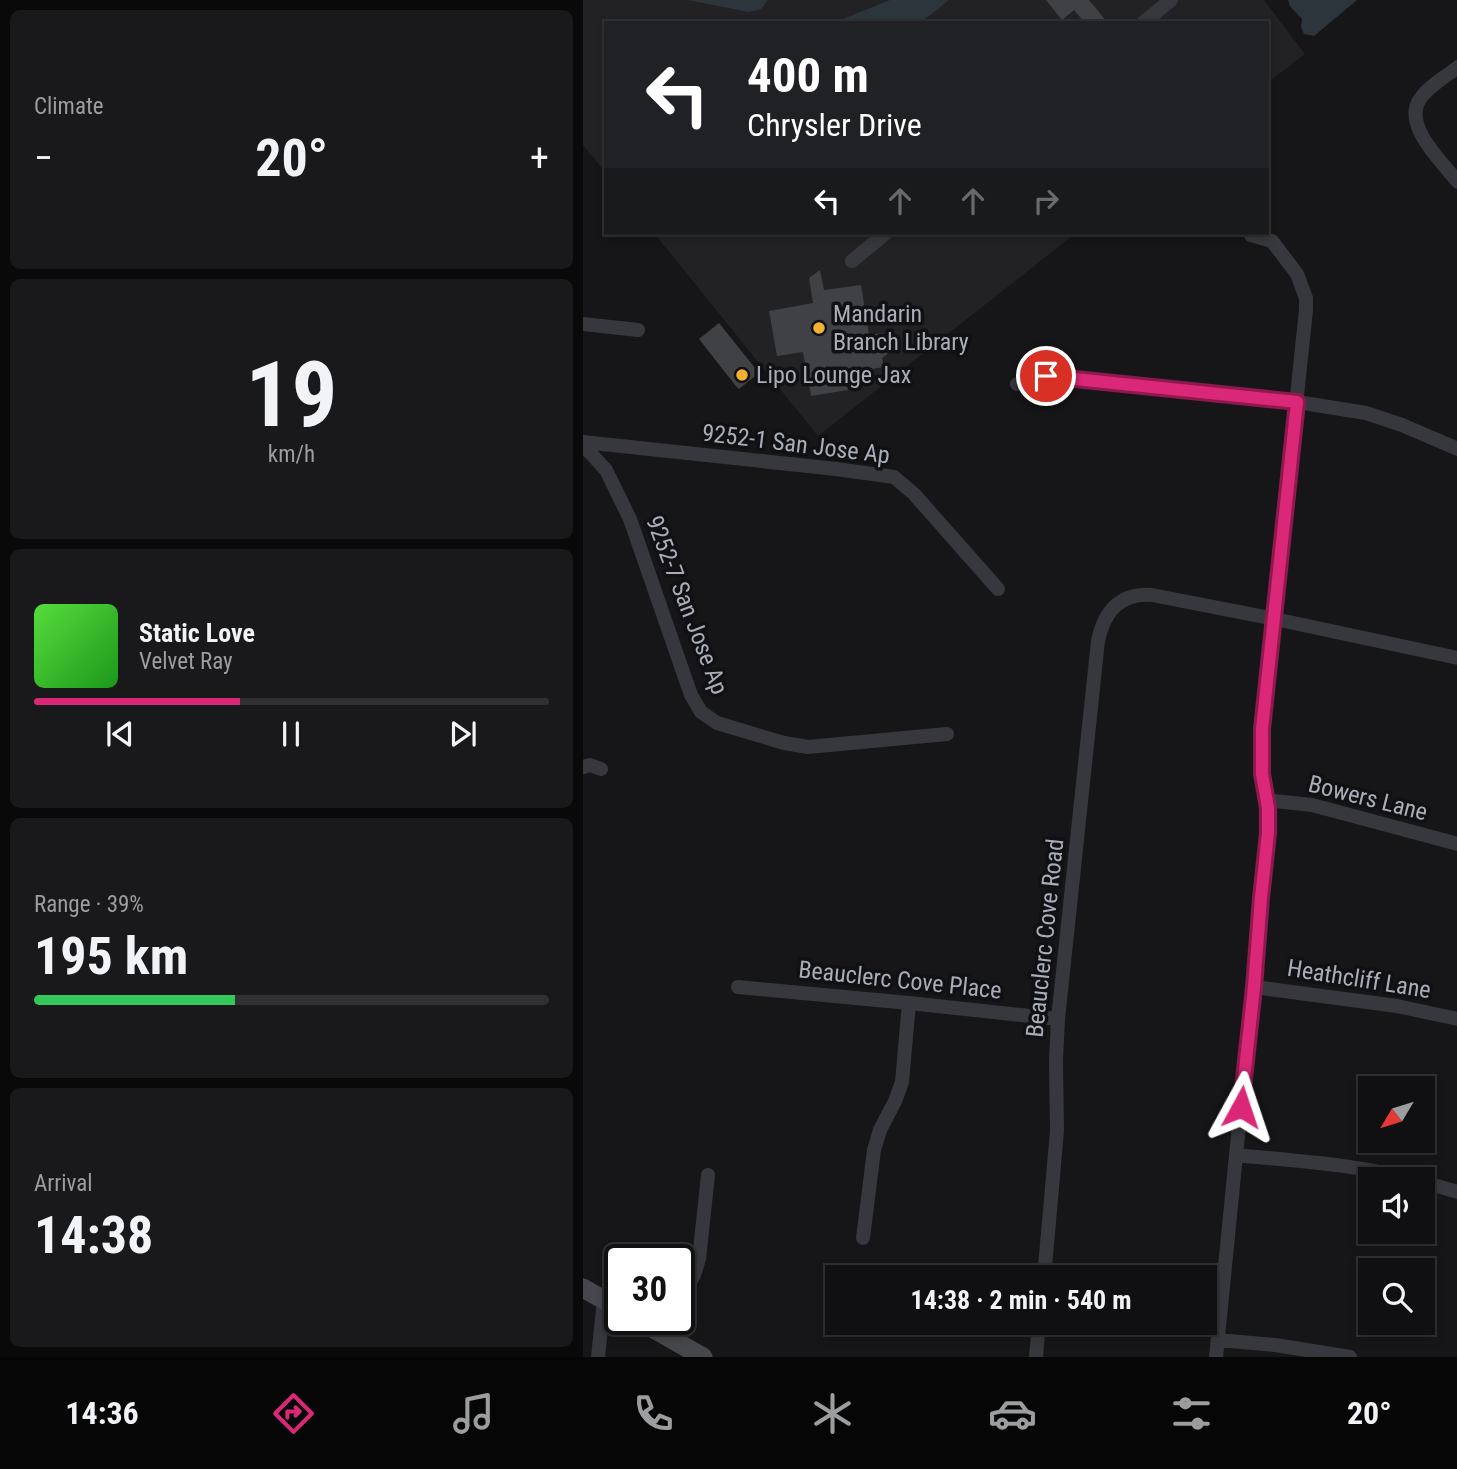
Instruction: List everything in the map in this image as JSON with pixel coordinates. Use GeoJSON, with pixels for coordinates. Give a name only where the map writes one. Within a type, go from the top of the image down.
{"type":"FeatureCollection","features":[{"type":"Feature","properties":{"kind":"street"},"geometry":{"type":"LineString","coordinates":[[1145,21],[1171,0]]}},
{"type":"Feature","properties":{"kind":"street"},"geometry":{"type":"LineString","coordinates":[[1457,67],[1421,97],[1415,112],[1415,121],[1425,141],[1457,182]]}},
{"type":"Feature","properties":{"kind":"street"},"geometry":{"type":"LineString","coordinates":[[852,261],[884,235]]}},
{"type":"Feature","properties":{"kind":"street"},"geometry":{"type":"LineString","coordinates":[[1216,1357],[1268,833],[1262,774],[1262,729],[1306,310],[1306,298],[1297,274],[1272,242],[1251,235]]}},
{"type":"Feature","properties":{"kind":"street"},"geometry":{"type":"LineString","coordinates":[[583,324],[638,330]]}},
{"type":"Feature","properties":{"kind":"street"},"geometry":{"type":"LineString","coordinates":[[1017,384],[1046,376],[1297,402],[1366,413],[1403,425],[1457,449]]}},
{"type":"Feature","properties":{"kind":"street","name":"9252-1 San Jose Ap"},"geometry":{"type":"LineString","coordinates":[[583,444],[895,477],[914,494],[998,589]]}},
{"type":"Feature","properties":{"kind":"street","name":"9252-7 San Jose Ap"},"geometry":{"type":"LineString","coordinates":[[583,444],[606,470],[630,519],[691,695],[697,706],[711,719],[749,733],[808,747],[947,734]]}},
{"type":"Feature","properties":{"kind":"street","name":"Beauclerc Cove Road"},"geometry":{"type":"LineString","coordinates":[[1045,1265],[1057,1131],[1058,1019],[1098,641],[1104,619],[1124,600],[1143,594],[1275,619]]}},
{"type":"Feature","properties":{"kind":"street"},"geometry":{"type":"LineString","coordinates":[[1275,619],[1457,658]]}},
{"type":"Feature","properties":{"kind":"street"},"geometry":{"type":"LineString","coordinates":[[583,767],[590,765],[601,769]]}},
{"type":"Feature","properties":{"kind":"street","name":"Bowers Lane"},"geometry":{"type":"LineString","coordinates":[[1266,800],[1312,805],[1457,844]]}},
{"type":"Feature","properties":{"kind":"street","name":"Beauclerc Cove Place"},"geometry":{"type":"LineString","coordinates":[[738,987],[1058,1019]]}},
{"type":"Feature","properties":{"kind":"street","name":"Heathcliff Lane"},"geometry":{"type":"LineString","coordinates":[[1254,987],[1397,1006],[1457,1018]]}},
{"type":"Feature","properties":{"kind":"street"},"geometry":{"type":"LineString","coordinates":[[863,1238],[874,1150],[902,1082],[909,1003]]}},
{"type":"Feature","properties":{"kind":"street"},"geometry":{"type":"LineString","coordinates":[[1236,1155],[1358,1168]]}},
{"type":"Feature","properties":{"kind":"street"},"geometry":{"type":"LineString","coordinates":[[695,1272],[699,1259],[708,1175]]}},
{"type":"Feature","properties":{"kind":"street"},"geometry":{"type":"LineString","coordinates":[[1435,1186],[1457,1192]]}},
{"type":"Feature","properties":{"kind":"street"},"geometry":{"type":"LineString","coordinates":[[583,1288],[604,1300]]}},
{"type":"Feature","properties":{"kind":"street"},"geometry":{"type":"LineString","coordinates":[[598,1357],[604,1335]]}},
{"type":"Feature","properties":{"kind":"street"},"geometry":{"type":"LineString","coordinates":[[676,1335],[703,1357]]}},
{"type":"Feature","properties":{"kind":"street"},"geometry":{"type":"LineString","coordinates":[[1036,1357],[1038,1335]]}},
{"type":"Feature","properties":{"kind":"street"},"geometry":{"type":"LineString","coordinates":[[1218,1340],[1275,1345],[1350,1357]]}},
{"type":"Feature","properties":{"kind":"shaded area"},"geometry":{"type":"Polygon","coordinates":[[[583,0],[1264,0],[1305,54],[1269,81],[1269,21],[604,21],[604,171],[583,145],[583,0]]]}},
{"type":"Feature","properties":{"kind":"shaded area"},"geometry":{"type":"Polygon","coordinates":[[[688,0],[768,0],[761,9],[749,12],[688,0]]]}},
{"type":"Feature","properties":{"kind":"shaded area"},"geometry":{"type":"Polygon","coordinates":[[[890,0],[949,0],[923,21],[838,21],[890,0]]]}},
{"type":"Feature","properties":{"kind":"shaded area"},"geometry":{"type":"Polygon","coordinates":[[[1288,0],[1357,0],[1314,36],[1304,34],[1302,19],[1288,0]]]}},
{"type":"Feature","properties":{"kind":"shaded area"},"geometry":{"type":"Polygon","coordinates":[[[656,235],[1073,235],[818,436],[656,235]]]}},
{"type":"Feature","properties":{"kind":"building"},"geometry":{"type":"Polygon","coordinates":[[[1046,0],[1089,0],[1106,21],[1083,21],[1074,10],[1062,20],[1046,0]]]}},
{"type":"Feature","properties":{"kind":"building","name":"Mandarin Branch Library"},"geometry":{"type":"Polygon","coordinates":[[[820,270],[824,290],[861,285],[869,335],[883,333],[895,348],[882,358],[884,367],[845,373],[848,390],[811,396],[803,352],[777,356],[769,311],[813,303],[809,278],[820,270]]]}},
{"type":"Feature","properties":{"kind":"building"},"geometry":{"type":"Polygon","coordinates":[[[719,323],[759,373],[739,389],[699,339],[719,323]]]}},
{"type":"Feature","properties":{"kind":"place","name":"Mandarin Branch Library"},"geometry":{"type":"Point","coordinates":[819,328]}},
{"type":"Feature","properties":{"kind":"place","name":"Lipo Lounge Jax"},"geometry":{"type":"Point","coordinates":[742,375]}},
{"type":"Feature","properties":{"kind":"route"},"geometry":{"type":"LineString","coordinates":[[1046,376],[1297,402],[1262,729],[1262,774],[1268,808],[1268,833],[1241,1107]]}}]}
